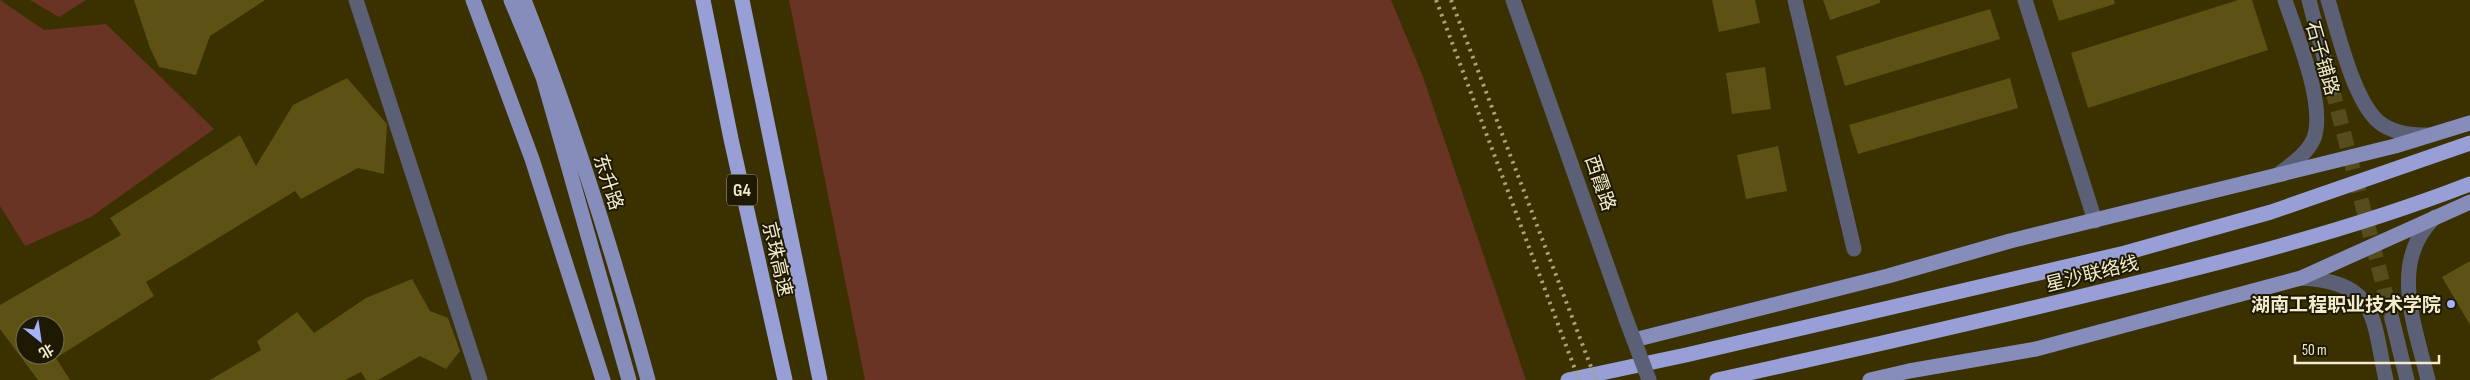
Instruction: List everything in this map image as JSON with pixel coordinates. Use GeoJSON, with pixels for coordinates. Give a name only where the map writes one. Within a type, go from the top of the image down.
{"type":"FeatureCollection","features":[{"type":"Feature","properties":{"kind":"highway"},"geometry":{"type":"LineString","coordinates":[[695,0],[731,139]]}},
{"type":"Feature","properties":{"kind":"highway","name":"京珠高速"},"geometry":{"type":"LineString","coordinates":[[703,0],[731,139],[785,380]]}},
{"type":"Feature","properties":{"kind":"highway","name":"京珠高速"},"geometry":{"type":"LineString","coordinates":[[742,0],[820,380]]}},
{"type":"Feature","properties":{"kind":"highway"},"geometry":{"type":"LineString","coordinates":[[1568,380],[1705,351],[2125,253],[2271,212],[2470,144]]}},
{"type":"Feature","properties":{"kind":"highway","name":"星沙联络线"},"geometry":{"type":"LineString","coordinates":[[1717,380],[1943,330],[2277,248],[2415,205],[2470,184]]}},
{"type":"Feature","properties":{"kind":"main road"},"geometry":{"type":"LineString","coordinates":[[473,0],[532,159],[603,380]]}},
{"type":"Feature","properties":{"kind":"main road","name":"东升路"},"geometry":{"type":"LineString","coordinates":[[511,0],[543,78],[629,380]]}},
{"type":"Feature","properties":{"kind":"main road","name":"东升路"},"geometry":{"type":"LineString","coordinates":[[524,0],[552,71],[624,293],[648,380]]}},
{"type":"Feature","properties":{"kind":"main road"},"geometry":{"type":"LineString","coordinates":[[1634,340],[1888,276],[2010,242],[2432,136],[2470,123]]}},
{"type":"Feature","properties":{"kind":"main road"},"geometry":{"type":"LineString","coordinates":[[1870,380],[1909,371],[2036,349],[2301,278],[2437,215],[2470,202]]}},
{"type":"Feature","properties":{"kind":"street"},"geometry":{"type":"LineString","coordinates":[[356,0],[480,380]]}},
{"type":"Feature","properties":{"kind":"street","name":"西霞路"},"geometry":{"type":"LineString","coordinates":[[1513,0],[1568,149],[1648,380]]}},
{"type":"Feature","properties":{"kind":"street"},"geometry":{"type":"LineString","coordinates":[[1795,0],[1854,249]]}},
{"type":"Feature","properties":{"kind":"street"},"geometry":{"type":"LineString","coordinates":[[2026,0],[2095,221]]}},
{"type":"Feature","properties":{"kind":"street","name":"石子铺路"},"geometry":{"type":"LineString","coordinates":[[2280,173],[2294,163],[2306,150],[2314,138],[2317,121],[2317,106],[2312,87],[2285,0]]}},
{"type":"Feature","properties":{"kind":"street","name":"石子铺路"},"geometry":{"type":"LineString","coordinates":[[2309,0],[2332,88]]}},
{"type":"Feature","properties":{"kind":"street","name":"石子铺路"},"geometry":{"type":"LineString","coordinates":[[2328,0],[2362,100],[2372,116],[2383,125],[2400,132],[2432,136]]}},
{"type":"Feature","properties":{"kind":"street"},"geometry":{"type":"LineString","coordinates":[[2428,380],[2408,288],[2408,269],[2416,241],[2424,228],[2437,215]]}},
{"type":"Feature","properties":{"kind":"street"},"geometry":{"type":"LineString","coordinates":[[2301,278],[2335,282],[2350,288],[2362,298],[2370,310],[2386,380]]}},
{"type":"Feature","properties":{"kind":"street"},"geometry":{"type":"LineString","coordinates":[[2392,319],[2407,380]]}},
{"type":"Feature","properties":{"kind":"shaded area"},"geometry":{"type":"Polygon","coordinates":[[[0,0],[44,30],[106,24],[214,129],[91,217],[25,246],[0,206],[0,0]]]}},
{"type":"Feature","properties":{"kind":"shaded area"},"geometry":{"type":"Polygon","coordinates":[[[30,0],[86,0],[59,17],[30,0]]]}},
{"type":"Feature","properties":{"kind":"shaded area"},"geometry":{"type":"Polygon","coordinates":[[[789,0],[1391,0],[1422,74],[1526,380],[865,380],[789,0]]]}},
{"type":"Feature","properties":{"kind":"building"},"geometry":{"type":"Polygon","coordinates":[[[134,0],[265,0],[210,36],[196,75],[159,67],[150,48],[134,0]]]}},
{"type":"Feature","properties":{"kind":"building"},"geometry":{"type":"Polygon","coordinates":[[[1712,0],[1755,0],[1760,23],[1719,32],[1712,0]]]}},
{"type":"Feature","properties":{"kind":"building"},"geometry":{"type":"Polygon","coordinates":[[[1823,0],[1880,0],[1880,3],[1830,20],[1823,0]]]}},
{"type":"Feature","properties":{"kind":"building"},"geometry":{"type":"Polygon","coordinates":[[[2052,0],[2114,0],[2115,4],[2059,21],[2052,0]]]}},
{"type":"Feature","properties":{"kind":"building"},"geometry":{"type":"Polygon","coordinates":[[[2238,0],[2252,0],[2268,50],[2088,108],[2071,53],[2238,0]]]}},
{"type":"Feature","properties":{"kind":"building"},"geometry":{"type":"Polygon","coordinates":[[[1990,9],[2000,39],[1845,86],[1836,56],[1990,9]]]}},
{"type":"Feature","properties":{"kind":"building"},"geometry":{"type":"Polygon","coordinates":[[[1765,67],[1771,109],[1732,114],[1726,73],[1765,67]]]}},
{"type":"Feature","properties":{"kind":"building"},"geometry":{"type":"Polygon","coordinates":[[[347,78],[387,124],[384,174],[358,168],[301,199],[295,191],[146,282],[154,296],[65,352],[65,315],[15,315],[15,349],[0,329],[0,305],[121,235],[110,218],[240,135],[256,166],[293,105],[347,78]]]}},
{"type":"Feature","properties":{"kind":"building"},"geometry":{"type":"Polygon","coordinates":[[[2010,78],[2018,108],[1858,154],[1849,125],[2010,78]]]}},
{"type":"Feature","properties":{"kind":"building"},"geometry":{"type":"Polygon","coordinates":[[[1778,146],[1787,191],[1746,199],[1737,155],[1778,146]]]}},
{"type":"Feature","properties":{"kind":"building"},"geometry":{"type":"Polygon","coordinates":[[[2470,261],[2470,325],[2442,277],[2470,261]]]}},
{"type":"Feature","properties":{"kind":"building"},"geometry":{"type":"Polygon","coordinates":[[[412,279],[430,311],[448,318],[460,351],[446,369],[420,356],[378,380],[366,380],[361,372],[345,380],[210,380],[261,350],[257,341],[297,312],[314,333],[366,298],[412,279]]]}},
{"type":"Feature","properties":{"kind":"building"},"geometry":{"type":"Polygon","coordinates":[[[27,365],[60,365],[70,380],[38,380],[27,365]]]}},
{"type":"Feature","properties":{"kind":"tunnel"},"geometry":{"type":"LineString","coordinates":[[2332,88],[2392,319]]}},
{"type":"Feature","properties":{"kind":"railway"},"geometry":{"type":"LineString","coordinates":[[1436,0],[1579,380]]}},
{"type":"Feature","properties":{"kind":"railway"},"geometry":{"type":"LineString","coordinates":[[1451,0],[1596,380]]}},
{"type":"Feature","properties":{"kind":"place","name":"湖南工程职业技术学院"},"geometry":{"type":"Point","coordinates":[2451,304]}}]}
